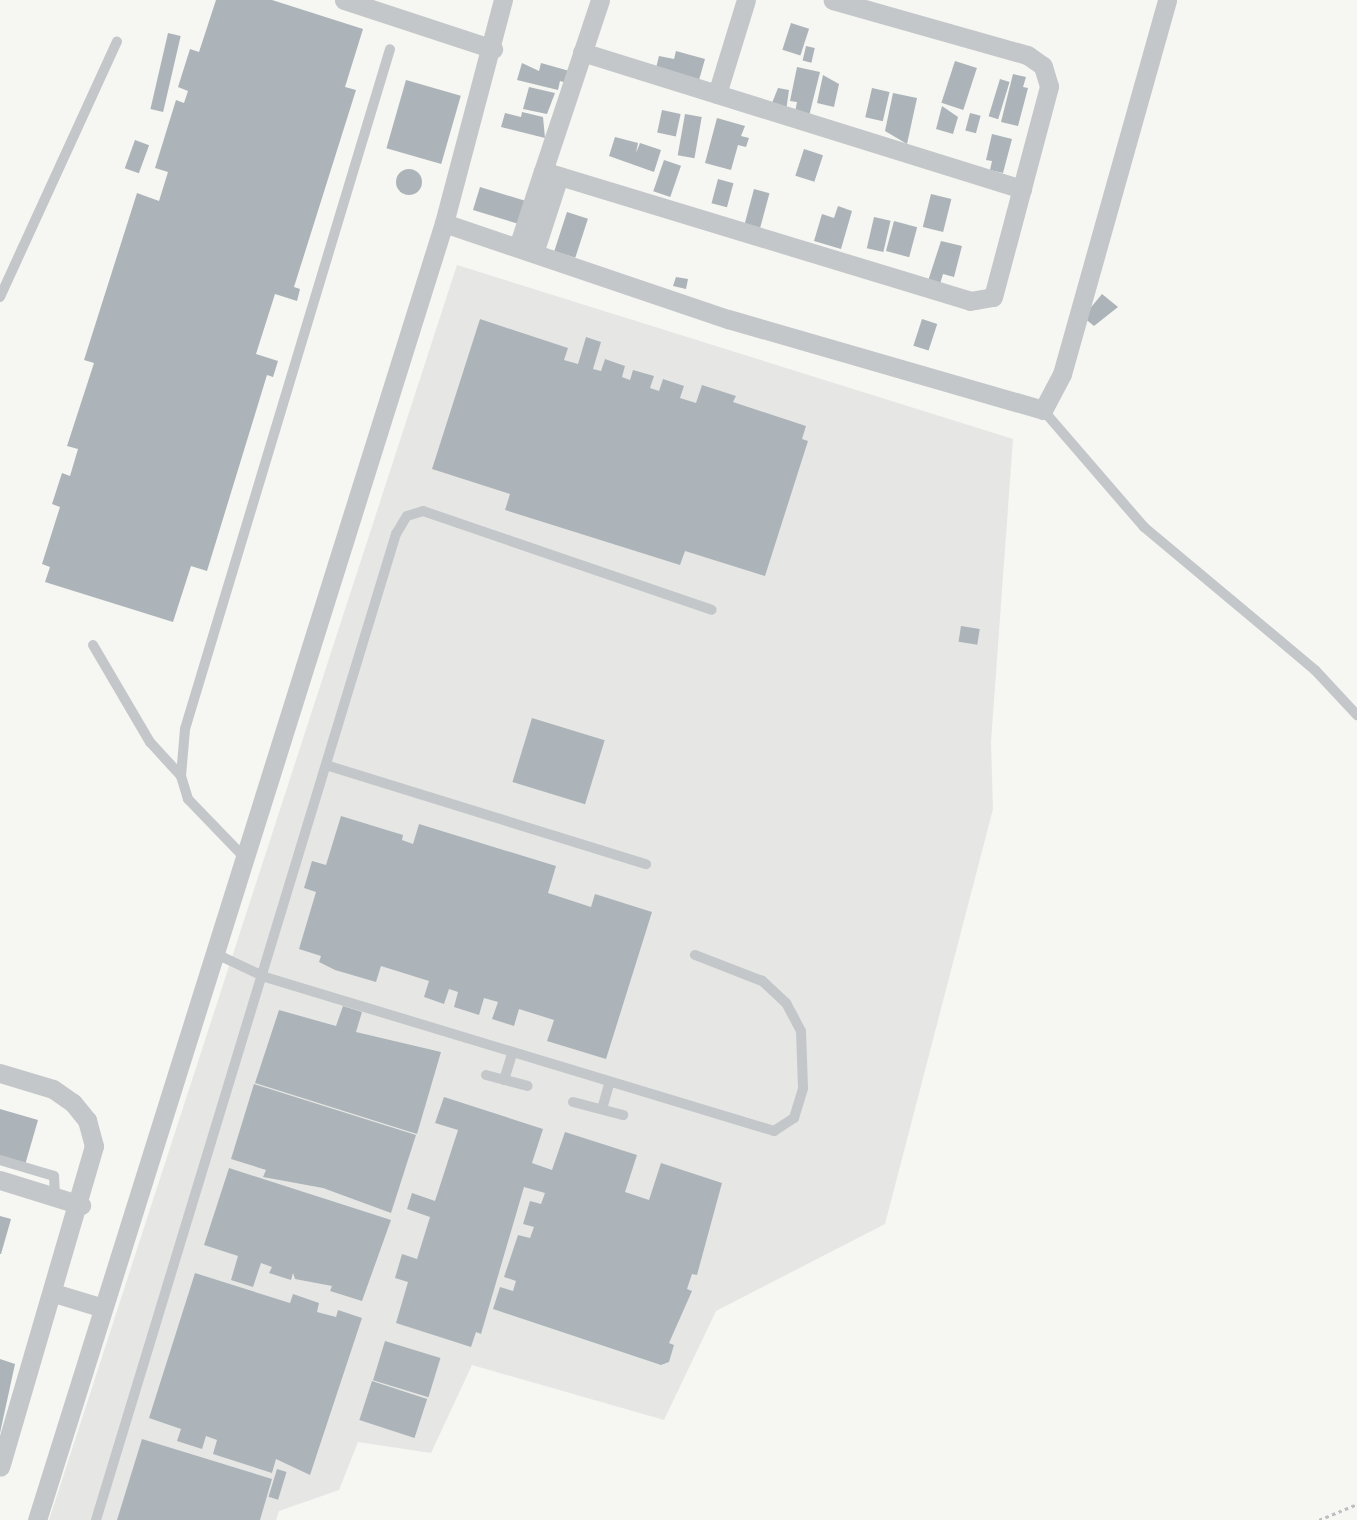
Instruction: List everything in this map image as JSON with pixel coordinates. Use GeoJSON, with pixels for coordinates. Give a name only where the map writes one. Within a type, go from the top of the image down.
{"type":"FeatureCollection","features":[{"type":"Feature","properties":{"kind":"street"},"geometry":{"type":"LineString","coordinates":[[344,0],[493,48]]}},
{"type":"Feature","properties":{"kind":"street"},"geometry":{"type":"LineString","coordinates":[[37,1520],[243,855],[444,223],[493,48],[503,0]]}},
{"type":"Feature","properties":{"kind":"street"},"geometry":{"type":"LineString","coordinates":[[526,250],[551,174],[582,52],[600,0]]}},
{"type":"Feature","properties":{"kind":"street"},"geometry":{"type":"LineString","coordinates":[[717,94],[746,0]]}},
{"type":"Feature","properties":{"kind":"street"},"geometry":{"type":"LineString","coordinates":[[551,174],[982,302],[998,287],[1049,86],[1043,66],[1027,55],[875,6],[833,0]]}},
{"type":"Feature","properties":{"kind":"street"},"geometry":{"type":"LineString","coordinates":[[444,223],[727,318],[1043,410],[1062,374],[1167,0]]}},
{"type":"Feature","properties":{"kind":"street"},"geometry":{"type":"LineString","coordinates":[[582,52],[1022,189]]}},
{"type":"Feature","properties":{"kind":"street"},"geometry":{"type":"LineString","coordinates":[[0,1073],[53,1089],[87,1121],[94,1146],[81,1205],[0,1467]]}},
{"type":"Feature","properties":{"kind":"street"},"geometry":{"type":"LineString","coordinates":[[0,1180],[81,1205]]}},
{"type":"Feature","properties":{"kind":"street"},"geometry":{"type":"LineString","coordinates":[[54,1293],[103,1308]]}},
{"type":"Feature","properties":{"kind":"lane"},"geometry":{"type":"LineString","coordinates":[[0,297],[117,42]]}},
{"type":"Feature","properties":{"kind":"lane"},"geometry":{"type":"LineString","coordinates":[[181,776],[185,729],[390,49]]}},
{"type":"Feature","properties":{"kind":"lane"},"geometry":{"type":"LineString","coordinates":[[1043,410],[1144,527],[1314,670],[1357,715]]}},
{"type":"Feature","properties":{"kind":"lane"},"geometry":{"type":"LineString","coordinates":[[96,1520],[329,766],[396,534],[407,516],[423,511],[712,610]]}},
{"type":"Feature","properties":{"kind":"lane"},"geometry":{"type":"LineString","coordinates":[[93,645],[150,743],[181,776],[199,813],[243,855]]}},
{"type":"Feature","properties":{"kind":"lane"},"geometry":{"type":"LineString","coordinates":[[329,766],[646,864]]}},
{"type":"Feature","properties":{"kind":"lane"},"geometry":{"type":"LineString","coordinates":[[213,953],[265,976],[609,1085],[774,1131],[794,1118],[803,1088],[801,1031],[786,1003],[762,981],[695,955]]}},
{"type":"Feature","properties":{"kind":"lane"},"geometry":{"type":"LineString","coordinates":[[504,1080],[512,1054]]}},
{"type":"Feature","properties":{"kind":"lane"},"geometry":{"type":"LineString","coordinates":[[486,1075],[528,1086]]}},
{"type":"Feature","properties":{"kind":"lane"},"geometry":{"type":"LineString","coordinates":[[603,1109],[609,1085]]}},
{"type":"Feature","properties":{"kind":"lane"},"geometry":{"type":"LineString","coordinates":[[573,1102],[623,1115]]}},
{"type":"Feature","properties":{"kind":"lane"},"geometry":{"type":"LineString","coordinates":[[0,1160],[54,1176],[55,1197]]}},
{"type":"Feature","properties":{"kind":"path"},"geometry":{"type":"LineString","coordinates":[[1319,1520],[1357,1504]]}},
{"type":"Feature","properties":{"kind":"shaded area"},"geometry":{"type":"Polygon","coordinates":[[[457,265],[1013,439],[991,742],[993,809],[885,1224],[716,1311],[664,1420],[472,1365],[431,1453],[358,1442],[339,1490],[279,1511],[276,1520],[49,1520],[457,265]]]}},
{"type":"Feature","properties":{"kind":"building"},"geometry":{"type":"Polygon","coordinates":[[[216,0],[272,0],[363,29],[345,87],[356,90],[294,287],[300,289],[297,301],[275,294],[256,354],[278,361],[273,377],[267,375],[207,571],[191,566],[173,622],[45,582],[50,567],[42,564],[60,507],[52,504],[62,473],[70,476],[78,449],[67,446],[94,363],[84,360],[137,193],[159,201],[168,172],[155,168],[176,100],[184,103],[188,91],[178,87],[190,49],[199,52],[216,0]]]}},
{"type":"Feature","properties":{"kind":"building"},"geometry":{"type":"Polygon","coordinates":[[[791,23],[809,29],[800,56],[782,50],[791,23]]]}},
{"type":"Feature","properties":{"kind":"building"},"geometry":{"type":"Polygon","coordinates":[[[168,33],[181,36],[163,112],[150,109],[168,33]]]}},
{"type":"Feature","properties":{"kind":"building"},"geometry":{"type":"Polygon","coordinates":[[[806,46],[815,48],[811,63],[803,61],[806,46]]]}},
{"type":"Feature","properties":{"kind":"building"},"geometry":{"type":"Polygon","coordinates":[[[676,51],[705,59],[699,80],[656,68],[659,56],[674,59],[676,51]]]}},
{"type":"Feature","properties":{"kind":"building"},"geometry":{"type":"Polygon","coordinates":[[[955,61],[977,68],[963,110],[941,103],[955,61]]]}},
{"type":"Feature","properties":{"kind":"building"},"geometry":{"type":"Polygon","coordinates":[[[522,63],[539,71],[541,63],[573,72],[570,84],[560,81],[558,90],[517,80],[522,63]]]}},
{"type":"Feature","properties":{"kind":"building"},"geometry":{"type":"Polygon","coordinates":[[[797,67],[820,72],[809,116],[795,112],[797,102],[790,101],[797,67]]]}},
{"type":"Feature","properties":{"kind":"building"},"geometry":{"type":"Polygon","coordinates":[[[1013,74],[1026,77],[1023,87],[1028,88],[1018,126],[1001,122],[1013,74]]]}},
{"type":"Feature","properties":{"kind":"building"},"geometry":{"type":"Polygon","coordinates":[[[823,75],[839,84],[834,107],[817,103],[823,75]]]}},
{"type":"Feature","properties":{"kind":"building"},"geometry":{"type":"Polygon","coordinates":[[[1000,79],[1010,82],[998,119],[989,116],[1000,79]]]}},
{"type":"Feature","properties":{"kind":"building"},"geometry":{"type":"Polygon","coordinates":[[[406,80],[461,96],[441,164],[386,148],[406,80]]]}},
{"type":"Feature","properties":{"kind":"building"},"geometry":{"type":"Polygon","coordinates":[[[529,87],[555,93],[547,114],[523,109],[529,87]]]}},
{"type":"Feature","properties":{"kind":"building"},"geometry":{"type":"Polygon","coordinates":[[[778,88],[789,90],[786,111],[770,108],[778,88]]]}},
{"type":"Feature","properties":{"kind":"building"},"geometry":{"type":"Polygon","coordinates":[[[872,88],[890,92],[883,121],[865,117],[872,88]]]}},
{"type":"Feature","properties":{"kind":"building"},"geometry":{"type":"Polygon","coordinates":[[[893,93],[917,98],[907,144],[885,131],[893,93]]]}},
{"type":"Feature","properties":{"kind":"building"},"geometry":{"type":"Polygon","coordinates":[[[942,106],[958,117],[953,134],[936,129],[942,106]]]}},
{"type":"Feature","properties":{"kind":"building"},"geometry":{"type":"Polygon","coordinates":[[[662,110],[681,114],[676,136],[657,132],[662,110]]]}},
{"type":"Feature","properties":{"kind":"building"},"geometry":{"type":"Polygon","coordinates":[[[522,112],[543,117],[545,138],[501,127],[505,113],[521,117],[522,112]]]}},
{"type":"Feature","properties":{"kind":"building"},"geometry":{"type":"Polygon","coordinates":[[[970,113],[981,116],[976,133],[965,130],[970,113]]]}},
{"type":"Feature","properties":{"kind":"building"},"geometry":{"type":"Polygon","coordinates":[[[685,114],[702,117],[694,158],[678,155],[685,114]]]}},
{"type":"Feature","properties":{"kind":"building"},"geometry":{"type":"Polygon","coordinates":[[[717,118],[745,126],[741,136],[749,138],[746,147],[738,145],[731,170],[705,163],[717,118]]]}},
{"type":"Feature","properties":{"kind":"building"},"geometry":{"type":"Polygon","coordinates":[[[992,134],[1012,139],[1003,173],[990,170],[992,161],[986,160],[992,134]]]}},
{"type":"Feature","properties":{"kind":"building"},"geometry":{"type":"Polygon","coordinates":[[[615,137],[638,143],[636,153],[640,143],[661,150],[654,172],[609,156],[615,137]]]}},
{"type":"Feature","properties":{"kind":"building"},"geometry":{"type":"Polygon","coordinates":[[[135,140],[149,145],[139,173],[125,168],[135,140]]]}},
{"type":"Feature","properties":{"kind":"building"},"geometry":{"type":"Polygon","coordinates":[[[804,149],[823,155],[814,182],[795,176],[804,149]]]}},
{"type":"Feature","properties":{"kind":"building"},"geometry":{"type":"Polygon","coordinates":[[[664,160],[681,166],[670,197],[653,191],[664,160]]]}},
{"type":"Feature","properties":{"kind":"building"},"geometry":{"type":"Polygon","coordinates":[[[409,169],[418,173],[422,182],[418,191],[409,195],[400,191],[396,182],[400,173],[409,169]]]}},
{"type":"Feature","properties":{"kind":"building"},"geometry":{"type":"Polygon","coordinates":[[[718,179],[733,183],[727,207],[712,203],[718,179]]]}},
{"type":"Feature","properties":{"kind":"building"},"geometry":{"type":"Polygon","coordinates":[[[480,187],[526,201],[519,224],[473,210],[480,187]]]}},
{"type":"Feature","properties":{"kind":"building"},"geometry":{"type":"Polygon","coordinates":[[[754,189],[769,193],[760,230],[744,226],[754,189]]]}},
{"type":"Feature","properties":{"kind":"building"},"geometry":{"type":"Polygon","coordinates":[[[931,194],[951,199],[943,232],[923,227],[931,194]]]}},
{"type":"Feature","properties":{"kind":"building"},"geometry":{"type":"Polygon","coordinates":[[[838,206],[852,211],[841,249],[814,241],[822,214],[834,218],[838,206]]]}},
{"type":"Feature","properties":{"kind":"building"},"geometry":{"type":"Polygon","coordinates":[[[567,212],[588,219],[575,258],[554,251],[567,212]]]}},
{"type":"Feature","properties":{"kind":"building"},"geometry":{"type":"Polygon","coordinates":[[[874,217],[891,221],[883,252],[867,248],[874,217]]]}},
{"type":"Feature","properties":{"kind":"building"},"geometry":{"type":"Polygon","coordinates":[[[894,221],[917,227],[909,257],[886,251],[894,221]]]}},
{"type":"Feature","properties":{"kind":"building"},"geometry":{"type":"Polygon","coordinates":[[[941,241],[962,246],[954,277],[943,274],[940,284],[928,281],[941,241]]]}},
{"type":"Feature","properties":{"kind":"building"},"geometry":{"type":"Polygon","coordinates":[[[676,277],[688,279],[686,289],[673,286],[676,277]]]}},
{"type":"Feature","properties":{"kind":"building"},"geometry":{"type":"Polygon","coordinates":[[[1102,294],[1118,307],[1094,326],[1083,317],[1102,294]]]}},
{"type":"Feature","properties":{"kind":"building"},"geometry":{"type":"Polygon","coordinates":[[[480,319],[568,348],[564,360],[578,364],[586,337],[601,342],[593,369],[601,371],[605,359],[625,366],[622,377],[630,380],[633,370],[654,376],[650,388],[659,391],[663,379],[684,386],[680,398],[696,403],[702,385],[736,396],[733,402],[806,426],[802,439],[808,441],[765,576],[685,551],[680,565],[505,510],[510,494],[432,469],[480,319]]]}},
{"type":"Feature","properties":{"kind":"building"},"geometry":{"type":"Polygon","coordinates":[[[922,319],[937,324],[929,351],[913,346],[922,319]]]}},
{"type":"Feature","properties":{"kind":"building"},"geometry":{"type":"Polygon","coordinates":[[[961,626],[980,629],[977,645],[958,642],[961,626]]]}},
{"type":"Feature","properties":{"kind":"building"},"geometry":{"type":"Polygon","coordinates":[[[532,718],[605,740],[585,804],[512,782],[532,718]]]}},
{"type":"Feature","properties":{"kind":"building"},"geometry":{"type":"Polygon","coordinates":[[[341,816],[403,835],[402,840],[413,844],[419,824],[556,866],[548,893],[591,907],[595,894],[652,912],[606,1059],[547,1041],[554,1020],[519,1009],[514,1026],[492,1019],[498,1002],[484,998],[479,1015],[454,1007],[458,992],[449,989],[444,1004],[424,997],[429,981],[381,966],[376,982],[335,970],[319,962],[321,956],[299,949],[316,892],[304,888],[312,861],[326,865],[341,816]]]}},
{"type":"Feature","properties":{"kind":"building"},"geometry":{"type":"Polygon","coordinates":[[[343,1006],[362,1012],[356,1032],[441,1052],[417,1134],[255,1083],[279,1010],[336,1026],[343,1006]]]}},
{"type":"Feature","properties":{"kind":"building"},"geometry":{"type":"Polygon","coordinates":[[[254,1084],[416,1135],[391,1213],[323,1188],[263,1177],[266,1170],[231,1159],[254,1084]]]}},
{"type":"Feature","properties":{"kind":"building"},"geometry":{"type":"Polygon","coordinates":[[[444,1097],[543,1129],[532,1163],[552,1170],[565,1132],[637,1155],[625,1192],[649,1200],[661,1163],[722,1183],[697,1275],[692,1274],[687,1289],[692,1291],[669,1343],[674,1345],[669,1362],[661,1365],[493,1309],[500,1287],[513,1291],[516,1281],[504,1277],[518,1235],[530,1238],[534,1227],[523,1224],[530,1201],[541,1204],[545,1193],[524,1187],[481,1334],[476,1332],[471,1347],[396,1323],[408,1282],[395,1278],[402,1254],[417,1259],[430,1217],[407,1209],[412,1193],[435,1201],[458,1130],[435,1123],[444,1097]]]}},
{"type":"Feature","properties":{"kind":"building"},"geometry":{"type":"Polygon","coordinates":[[[0,1109],[38,1120],[25,1165],[0,1157],[0,1109]]]}},
{"type":"Feature","properties":{"kind":"building"},"geometry":{"type":"Polygon","coordinates":[[[229,1168],[391,1220],[362,1301],[330,1291],[332,1286],[295,1279],[293,1273],[291,1280],[269,1273],[272,1267],[261,1263],[253,1287],[231,1280],[238,1256],[204,1245],[229,1168]]]}},
{"type":"Feature","properties":{"kind":"building"},"geometry":{"type":"Polygon","coordinates":[[[0,1216],[11,1219],[1,1254],[0,1254],[0,1216]]]}},
{"type":"Feature","properties":{"kind":"building"},"geometry":{"type":"Polygon","coordinates":[[[195,1273],[290,1303],[293,1294],[319,1303],[317,1312],[336,1317],[338,1310],[362,1318],[310,1475],[276,1459],[272,1473],[213,1454],[217,1440],[206,1436],[202,1449],[177,1441],[181,1429],[149,1418],[195,1273]]]}},
{"type":"Feature","properties":{"kind":"building"},"geometry":{"type":"Polygon","coordinates":[[[385,1341],[440,1358],[428,1397],[373,1380],[385,1341]]]}},
{"type":"Feature","properties":{"kind":"building"},"geometry":{"type":"Polygon","coordinates":[[[0,1359],[15,1364],[0,1433],[0,1359]]]}},
{"type":"Feature","properties":{"kind":"building"},"geometry":{"type":"Polygon","coordinates":[[[372,1381],[427,1399],[414,1438],[359,1420],[372,1381]]]}},
{"type":"Feature","properties":{"kind":"building"},"geometry":{"type":"Polygon","coordinates":[[[142,1439],[272,1479],[260,1520],[117,1520],[142,1439]]]}},
{"type":"Feature","properties":{"kind":"building"},"geometry":{"type":"Polygon","coordinates":[[[277,1469],[287,1472],[278,1500],[269,1497],[277,1469]]]}}]}
